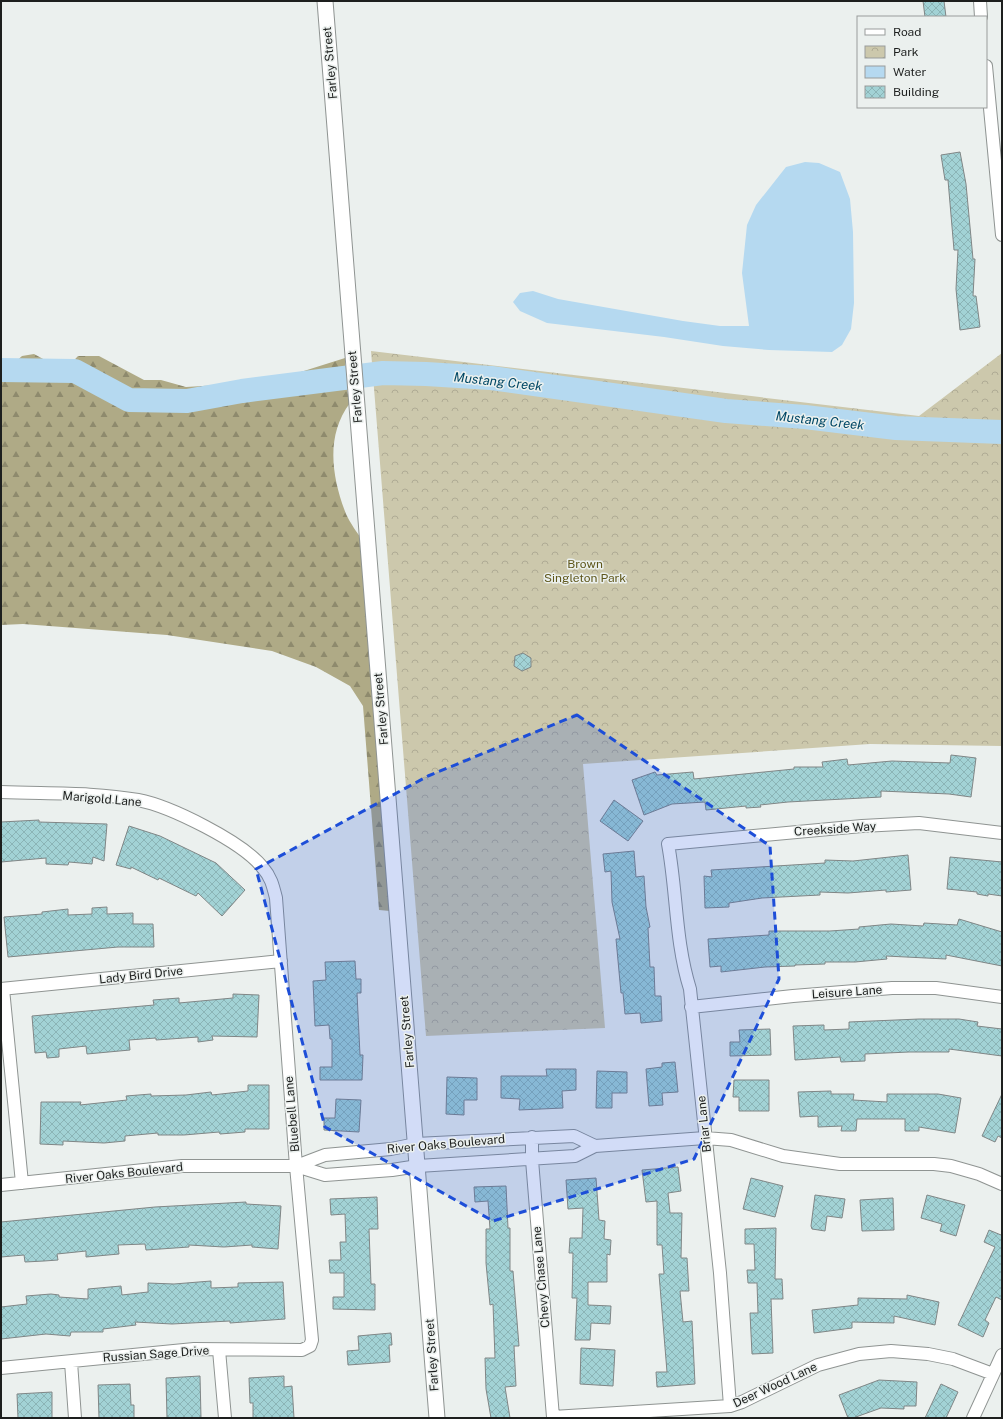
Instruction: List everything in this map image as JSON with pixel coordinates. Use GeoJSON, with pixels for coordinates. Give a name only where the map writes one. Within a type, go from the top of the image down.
{"type":"FeatureCollection","features":[{"type":"Feature","properties":{"kind":"street","name":"Farley Street"},"geometry":{"type":"LineString","coordinates":[[325,1],[437,1418]]}},
{"type":"Feature","properties":{"kind":"street"},"geometry":{"type":"LineString","coordinates":[[980,1],[981,16]]}},
{"type":"Feature","properties":{"kind":"street"},"geometry":{"type":"LineString","coordinates":[[987,76],[1002,235]]}},
{"type":"Feature","properties":{"kind":"street","name":"Marigold Lane"},"geometry":{"type":"LineString","coordinates":[[1,792],[117,797],[139,800],[162,807],[229,839],[263,867],[272,882]]}},
{"type":"Feature","properties":{"kind":"street","name":"Creekside Way"},"geometry":{"type":"LineString","coordinates":[[668,844],[854,827],[919,823],[1002,833]]}},
{"type":"Feature","properties":{"kind":"street","name":"Briar Lane"},"geometry":{"type":"LineString","coordinates":[[668,844],[673,870],[677,931],[682,963],[690,989],[720,1273],[730,1406]]}},
{"type":"Feature","properties":{"kind":"street","name":"Bluebell Lane"},"geometry":{"type":"LineString","coordinates":[[272,882],[276,898],[296,1166],[312,1333],[310,1346]]}},
{"type":"Feature","properties":{"kind":"street","name":"Lady Bird Drive"},"geometry":{"type":"LineString","coordinates":[[2,989],[281,961]]}},
{"type":"Feature","properties":{"kind":"street","name":"Leisure Lane"},"geometry":{"type":"LineString","coordinates":[[691,1007],[792,996],[892,988],[936,988],[1002,997]]}},
{"type":"Feature","properties":{"kind":"street"},"geometry":{"type":"LineString","coordinates":[[2,989],[22,1183]]}},
{"type":"Feature","properties":{"kind":"street","name":"River Oaks Boulevard"},"geometry":{"type":"LineString","coordinates":[[296,1166],[325,1156],[391,1149],[416,1144],[574,1136],[595,1146]]}},
{"type":"Feature","properties":{"kind":"street","name":"Chevy Chase Lane"},"geometry":{"type":"LineString","coordinates":[[532,1137],[532,1160],[553,1417]]}},
{"type":"Feature","properties":{"kind":"street","name":"River Oaks Boulevard"},"geometry":{"type":"LineString","coordinates":[[1,1185],[182,1166],[296,1166],[325,1175],[392,1170],[418,1166],[532,1160],[575,1156],[595,1146],[705,1138],[731,1140],[783,1156],[840,1164],[934,1164],[951,1166],[979,1174],[1002,1184]]}},
{"type":"Feature","properties":{"kind":"street","name":"Russian Sage Drive"},"geometry":{"type":"LineString","coordinates":[[1,1368],[194,1349],[302,1350],[310,1346]]}},
{"type":"Feature","properties":{"kind":"street"},"geometry":{"type":"LineString","coordinates":[[218,1350],[225,1418]]}},
{"type":"Feature","properties":{"kind":"street","name":"Deer Wood Lane"},"geometry":{"type":"LineString","coordinates":[[553,1417],[730,1406],[742,1402],[818,1365],[859,1354],[891,1351],[928,1354],[953,1359],[993,1374]]}},
{"type":"Feature","properties":{"kind":"street"},"geometry":{"type":"LineString","coordinates":[[973,1418],[1002,1355]]}},
{"type":"Feature","properties":{"kind":"street"},"geometry":{"type":"LineString","coordinates":[[71,1362],[75,1418]]}},
{"type":"Feature","properties":{"kind":"highlighted area"},"geometry":{"type":"Polygon","coordinates":[[[577,715],[770,846],[779,979],[694,1159],[493,1221],[325,1127],[256,869],[428,776],[577,715]]]}},
{"type":"Feature","properties":{"kind":"green space","name":"Brown Singleton Park"},"geometry":{"type":"Polygon","coordinates":[[[371,351],[919,416],[1002,353],[1002,746],[870,744],[583,764],[605,1028],[426,1036],[371,351]]]}},
{"type":"Feature","properties":{"kind":"green space"},"geometry":{"type":"Polygon","coordinates":[[[34,354],[45,360],[50,375],[62,373],[78,356],[99,356],[144,380],[161,380],[186,387],[219,385],[247,394],[288,376],[345,358],[345,381],[350,403],[342,416],[337,429],[333,457],[337,486],[341,500],[346,514],[362,540],[390,911],[379,910],[363,706],[350,686],[316,667],[272,651],[167,635],[23,624],[1,625],[1,363],[12,365],[22,356],[34,354]]]}},
{"type":"Feature","properties":{"kind":"water"},"geometry":{"type":"Polygon","coordinates":[[[805,162],[819,163],[840,172],[850,199],[853,232],[854,303],[851,329],[842,345],[832,352],[769,350],[723,346],[664,337],[547,323],[520,311],[513,302],[520,293],[533,291],[558,299],[683,321],[720,326],[749,326],[742,273],[747,225],[756,205],[786,167],[805,162]]]}},
{"type":"Feature","properties":{"kind":"building"},"geometry":{"type":"Polygon","coordinates":[[[923,1],[944,1],[946,16],[925,16],[923,1]]]}},
{"type":"Feature","properties":{"kind":"building"},"geometry":{"type":"Polygon","coordinates":[[[960,152],[966,184],[973,259],[975,259],[973,296],[976,296],[980,327],[960,330],[956,289],[958,250],[954,250],[948,180],[945,180],[941,155],[960,152]]]}},
{"type":"Feature","properties":{"kind":"building"},"geometry":{"type":"Polygon","coordinates":[[[523,653],[531,658],[531,667],[522,671],[514,666],[515,656],[523,653]]]}},
{"type":"Feature","properties":{"kind":"building"},"geometry":{"type":"Polygon","coordinates":[[[951,755],[976,758],[971,797],[949,794],[881,791],[881,797],[788,802],[746,808],[746,806],[706,810],[705,802],[672,804],[644,815],[632,780],[655,772],[657,775],[693,772],[694,779],[794,769],[794,767],[823,767],[822,762],[847,759],[848,765],[892,761],[950,763],[951,755]]]}},
{"type":"Feature","properties":{"kind":"building"},"geometry":{"type":"Polygon","coordinates":[[[614,800],[643,821],[628,841],[600,821],[614,800]]]}},
{"type":"Feature","properties":{"kind":"building"},"geometry":{"type":"Polygon","coordinates":[[[39,820],[39,822],[107,824],[104,861],[93,857],[92,864],[69,862],[68,865],[46,864],[46,858],[1,862],[1,822],[39,820]]]}},
{"type":"Feature","properties":{"kind":"building"},"geometry":{"type":"Polygon","coordinates":[[[129,826],[160,836],[216,863],[245,890],[222,916],[198,893],[196,896],[159,878],[158,880],[131,867],[131,869],[116,865],[129,826]]]}},
{"type":"Feature","properties":{"kind":"building"},"geometry":{"type":"Polygon","coordinates":[[[634,851],[636,877],[644,876],[646,907],[650,927],[648,928],[650,967],[654,967],[655,996],[661,996],[662,1021],[641,1023],[640,1013],[625,1014],[623,993],[621,993],[616,939],[620,939],[612,902],[611,871],[605,872],[603,854],[634,851]]]}},
{"type":"Feature","properties":{"kind":"building"},"geometry":{"type":"Polygon","coordinates":[[[908,855],[911,890],[848,893],[820,892],[820,895],[762,898],[729,903],[729,907],[705,908],[704,876],[712,877],[711,870],[825,863],[825,860],[853,861],[908,855]]]}},
{"type":"Feature","properties":{"kind":"building"},"geometry":{"type":"Polygon","coordinates":[[[950,857],[1002,862],[1002,896],[988,894],[988,896],[977,894],[977,892],[947,889],[950,857]]]}},
{"type":"Feature","properties":{"kind":"building"},"geometry":{"type":"Polygon","coordinates":[[[107,907],[107,914],[133,913],[133,924],[153,924],[154,947],[118,947],[8,957],[4,917],[42,914],[42,912],[68,909],[68,915],[92,914],[92,908],[107,907]]]}},
{"type":"Feature","properties":{"kind":"building"},"geometry":{"type":"Polygon","coordinates":[[[959,919],[1002,932],[1002,966],[946,955],[946,959],[886,956],[887,959],[855,962],[825,962],[825,964],[765,967],[721,972],[721,966],[710,967],[708,939],[769,935],[769,931],[830,931],[859,929],[859,927],[891,924],[923,926],[924,923],[957,925],[959,919]]]}},
{"type":"Feature","properties":{"kind":"building"},"geometry":{"type":"Polygon","coordinates":[[[355,961],[356,979],[361,979],[361,993],[357,993],[360,1055],[363,1055],[362,1080],[320,1080],[320,1067],[332,1067],[332,1039],[330,1039],[329,1025],[315,1026],[313,981],[326,980],[325,962],[355,961]]]}},
{"type":"Feature","properties":{"kind":"building"},"geometry":{"type":"Polygon","coordinates":[[[233,994],[259,995],[257,1037],[212,1036],[213,1040],[198,1042],[198,1037],[156,1040],[156,1038],[129,1040],[130,1050],[87,1054],[86,1046],[59,1049],[59,1057],[47,1058],[46,1052],[35,1053],[32,1016],[154,1005],[153,1000],[179,998],[179,1003],[233,998],[233,994]]]}},
{"type":"Feature","properties":{"kind":"building"},"geometry":{"type":"Polygon","coordinates":[[[959,1019],[978,1022],[977,1026],[1002,1029],[1002,1056],[949,1049],[949,1052],[865,1054],[865,1061],[841,1062],[840,1057],[795,1060],[793,1026],[824,1025],[824,1030],[849,1029],[849,1022],[959,1019]]]}},
{"type":"Feature","properties":{"kind":"building"},"geometry":{"type":"Polygon","coordinates":[[[770,1029],[771,1055],[730,1056],[730,1042],[740,1042],[739,1030],[770,1029]]]}},
{"type":"Feature","properties":{"kind":"building"},"geometry":{"type":"Polygon","coordinates":[[[675,1062],[678,1092],[662,1093],[663,1105],[649,1106],[646,1069],[662,1067],[662,1063],[675,1062]]]}},
{"type":"Feature","properties":{"kind":"building"},"geometry":{"type":"Polygon","coordinates":[[[546,1069],[576,1069],[576,1090],[562,1091],[563,1108],[519,1110],[520,1099],[501,1098],[501,1076],[547,1076],[546,1069]]]}},
{"type":"Feature","properties":{"kind":"building"},"geometry":{"type":"Polygon","coordinates":[[[597,1071],[627,1072],[627,1093],[612,1093],[612,1108],[596,1108],[597,1071]]]}},
{"type":"Feature","properties":{"kind":"building"},"geometry":{"type":"Polygon","coordinates":[[[447,1077],[477,1078],[477,1100],[464,1100],[464,1115],[446,1114],[447,1077]]]}},
{"type":"Feature","properties":{"kind":"building"},"geometry":{"type":"Polygon","coordinates":[[[734,1080],[769,1080],[769,1111],[739,1111],[739,1097],[733,1097],[734,1080]]]}},
{"type":"Feature","properties":{"kind":"building"},"geometry":{"type":"Polygon","coordinates":[[[248,1085],[269,1085],[269,1129],[245,1129],[245,1132],[220,1134],[219,1132],[184,1135],[158,1135],[158,1133],[125,1136],[125,1141],[104,1143],[63,1141],[63,1145],[40,1144],[41,1102],[81,1102],[80,1105],[127,1100],[126,1096],[151,1094],[151,1096],[186,1095],[211,1092],[212,1095],[248,1091],[248,1085]]]}},
{"type":"Feature","properties":{"kind":"building"},"geometry":{"type":"Polygon","coordinates":[[[831,1091],[831,1094],[854,1094],[853,1100],[887,1102],[887,1094],[938,1094],[961,1098],[955,1133],[919,1127],[919,1131],[905,1131],[905,1119],[857,1119],[856,1131],[841,1131],[842,1126],[818,1127],[818,1116],[800,1117],[798,1092],[831,1091]]]}},
{"type":"Feature","properties":{"kind":"building"},"geometry":{"type":"Polygon","coordinates":[[[1002,1094],[1002,1138],[998,1136],[995,1142],[982,1136],[1002,1094]]]}},
{"type":"Feature","properties":{"kind":"building"},"geometry":{"type":"Polygon","coordinates":[[[336,1099],[361,1100],[359,1132],[324,1130],[324,1118],[335,1118],[336,1099]]]}},
{"type":"Feature","properties":{"kind":"building"},"geometry":{"type":"Polygon","coordinates":[[[678,1167],[681,1191],[668,1193],[670,1213],[682,1213],[681,1258],[687,1258],[689,1291],[680,1291],[683,1322],[692,1321],[695,1384],[657,1387],[656,1372],[667,1372],[659,1274],[664,1274],[662,1245],[657,1245],[657,1201],[646,1202],[642,1170],[678,1167]]]}},
{"type":"Feature","properties":{"kind":"building"},"geometry":{"type":"Polygon","coordinates":[[[596,1178],[599,1220],[605,1221],[604,1239],[611,1240],[610,1255],[607,1254],[607,1282],[588,1282],[588,1305],[611,1306],[610,1324],[591,1323],[590,1340],[575,1340],[577,1298],[572,1298],[573,1253],[569,1253],[570,1238],[582,1238],[583,1208],[568,1209],[566,1180],[596,1178]]]}},
{"type":"Feature","properties":{"kind":"building"},"geometry":{"type":"Polygon","coordinates":[[[751,1178],[783,1186],[775,1217],[743,1209],[751,1178]]]}},
{"type":"Feature","properties":{"kind":"building"},"geometry":{"type":"Polygon","coordinates":[[[506,1186],[508,1228],[510,1228],[510,1271],[513,1271],[519,1346],[514,1346],[516,1386],[505,1387],[510,1418],[491,1418],[486,1389],[485,1358],[495,1358],[493,1304],[490,1305],[486,1263],[486,1229],[490,1229],[488,1201],[475,1202],[474,1187],[506,1186]]]}},
{"type":"Feature","properties":{"kind":"building"},"geometry":{"type":"Polygon","coordinates":[[[815,1195],[845,1199],[842,1218],[827,1216],[825,1231],[812,1229],[811,1226],[815,1195]]]}},
{"type":"Feature","properties":{"kind":"building"},"geometry":{"type":"Polygon","coordinates":[[[927,1195],[965,1205],[956,1236],[940,1231],[942,1224],[921,1218],[927,1195]]]}},
{"type":"Feature","properties":{"kind":"building"},"geometry":{"type":"Polygon","coordinates":[[[377,1197],[378,1229],[369,1229],[371,1284],[375,1284],[375,1310],[333,1309],[333,1297],[344,1297],[344,1273],[330,1273],[329,1260],[341,1260],[340,1242],[346,1242],[345,1214],[331,1215],[330,1199],[377,1197]]]}},
{"type":"Feature","properties":{"kind":"building"},"geometry":{"type":"Polygon","coordinates":[[[893,1198],[894,1230],[862,1231],[860,1200],[893,1198]]]}},
{"type":"Feature","properties":{"kind":"building"},"geometry":{"type":"Polygon","coordinates":[[[246,1202],[246,1204],[281,1206],[278,1249],[252,1247],[252,1245],[224,1247],[189,1245],[189,1247],[146,1250],[145,1244],[118,1245],[119,1254],[86,1257],[86,1251],[57,1254],[58,1260],[25,1262],[24,1255],[1,1257],[1,1222],[155,1207],[246,1202]]]}},
{"type":"Feature","properties":{"kind":"building"},"geometry":{"type":"Polygon","coordinates":[[[776,1228],[775,1279],[782,1279],[783,1299],[771,1299],[773,1353],[752,1354],[750,1313],[758,1313],[757,1283],[748,1283],[747,1270],[755,1270],[754,1244],[745,1244],[745,1229],[776,1228]]]}},
{"type":"Feature","properties":{"kind":"building"},"geometry":{"type":"Polygon","coordinates":[[[989,1230],[1001,1235],[1002,1233],[1002,1300],[996,1297],[985,1320],[989,1323],[983,1337],[958,1325],[995,1247],[984,1242],[989,1230]]]}},
{"type":"Feature","properties":{"kind":"building"},"geometry":{"type":"Polygon","coordinates":[[[211,1281],[211,1288],[238,1287],[238,1283],[283,1282],[285,1319],[230,1323],[230,1321],[172,1324],[135,1322],[136,1325],[103,1329],[103,1332],[71,1332],[70,1336],[46,1334],[1,1339],[1,1307],[27,1304],[26,1296],[51,1294],[59,1295],[59,1297],[88,1299],[88,1289],[121,1286],[122,1295],[148,1292],[148,1283],[174,1284],[211,1281]]]}},
{"type":"Feature","properties":{"kind":"building"},"geometry":{"type":"Polygon","coordinates":[[[907,1295],[939,1302],[935,1325],[894,1316],[894,1323],[852,1322],[852,1328],[814,1333],[812,1310],[858,1305],[858,1298],[907,1299],[907,1295]]]}},
{"type":"Feature","properties":{"kind":"building"},"geometry":{"type":"Polygon","coordinates":[[[391,1333],[392,1345],[389,1345],[390,1362],[348,1365],[347,1351],[359,1350],[358,1336],[391,1333]]]}},
{"type":"Feature","properties":{"kind":"building"},"geometry":{"type":"Polygon","coordinates":[[[581,1348],[615,1350],[613,1386],[580,1384],[581,1348]]]}},
{"type":"Feature","properties":{"kind":"building"},"geometry":{"type":"Polygon","coordinates":[[[200,1376],[201,1418],[167,1418],[166,1378],[200,1376]]]}},
{"type":"Feature","properties":{"kind":"building"},"geometry":{"type":"Polygon","coordinates":[[[284,1376],[284,1387],[292,1386],[294,1418],[253,1418],[253,1403],[250,1403],[249,1378],[284,1376]]]}},
{"type":"Feature","properties":{"kind":"building"},"geometry":{"type":"Polygon","coordinates":[[[879,1380],[917,1382],[916,1406],[904,1406],[904,1409],[881,1408],[853,1418],[848,1418],[839,1395],[879,1380]]]}},
{"type":"Feature","properties":{"kind":"building"},"geometry":{"type":"Polygon","coordinates":[[[130,1384],[131,1405],[134,1405],[134,1418],[99,1418],[98,1385],[130,1384]]]}},
{"type":"Feature","properties":{"kind":"building"},"geometry":{"type":"Polygon","coordinates":[[[941,1384],[958,1392],[946,1418],[925,1418],[941,1384]]]}},
{"type":"Feature","properties":{"kind":"building"},"geometry":{"type":"Polygon","coordinates":[[[52,1392],[52,1418],[18,1418],[17,1394],[52,1392]]]}},
{"type":"Feature","properties":{"kind":"waterway","name":"Mustang Creek"},"geometry":{"type":"LineString","coordinates":[[1,370],[75,371],[129,400],[187,401],[242,391],[383,373],[491,378],[726,411],[805,417],[896,428],[1002,432]]}}]}
